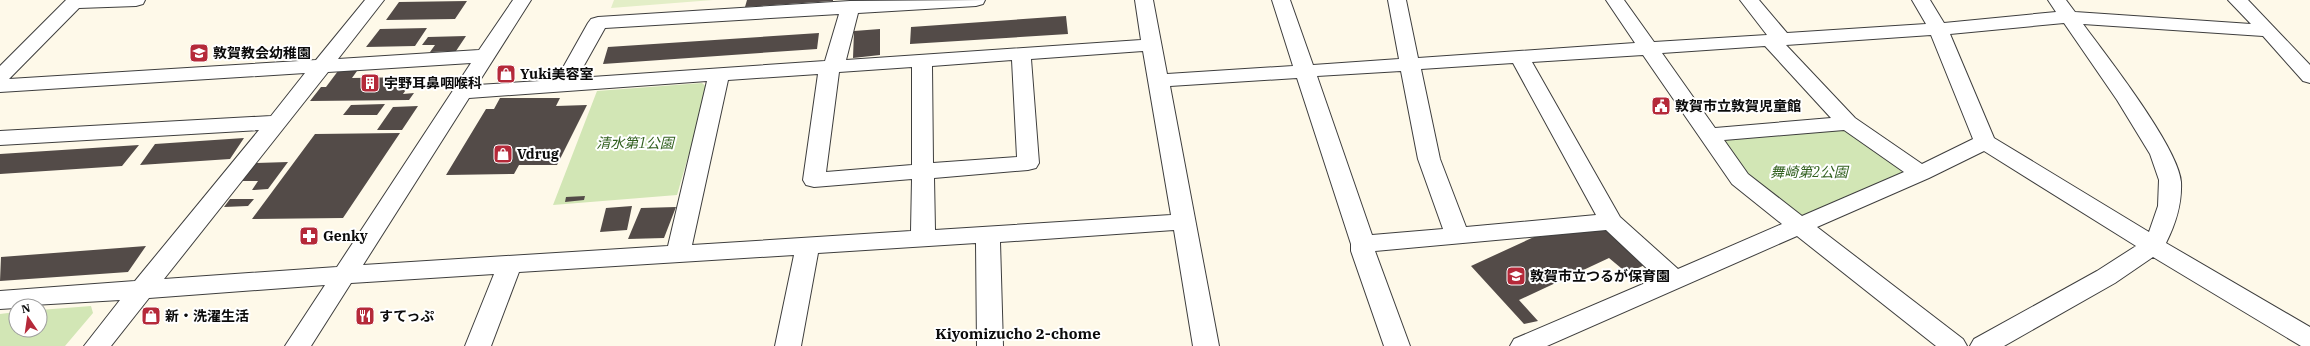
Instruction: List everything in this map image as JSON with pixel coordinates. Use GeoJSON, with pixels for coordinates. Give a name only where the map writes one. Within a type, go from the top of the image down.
{"type":"FeatureCollection","features":[{"type":"Feature","properties":{"kind":"street"},"geometry":{"type":"LineString","coordinates":[[0,77],[76,2],[136,0]]}},
{"type":"Feature","properties":{"kind":"street"},"geometry":{"type":"LineString","coordinates":[[97,346],[375,0]]}},
{"type":"Feature","properties":{"kind":"street"},"geometry":{"type":"LineString","coordinates":[[298,346],[522,0]]}},
{"type":"Feature","properties":{"kind":"street"},"geometry":{"type":"LineString","coordinates":[[562,86],[598,23],[976,0]]}},
{"type":"Feature","properties":{"kind":"street"},"geometry":{"type":"LineString","coordinates":[[1144,0],[1206,346]]}},
{"type":"Feature","properties":{"kind":"street"},"geometry":{"type":"LineString","coordinates":[[1281,0],[1363,244],[1363,251],[1398,346]]}},
{"type":"Feature","properties":{"kind":"street"},"geometry":{"type":"LineString","coordinates":[[1397,0],[1429,159],[1457,235]]}},
{"type":"Feature","properties":{"kind":"street"},"geometry":{"type":"LineString","coordinates":[[1615,0],[1740,179],[1954,346]]}},
{"type":"Feature","properties":{"kind":"street"},"geometry":{"type":"LineString","coordinates":[[1749,0],[1776,40],[1848,123],[1920,173]]}},
{"type":"Feature","properties":{"kind":"street"},"geometry":{"type":"LineString","coordinates":[[1921,0],[1938,29],[1985,142],[2153,246],[2310,339]]}},
{"type":"Feature","properties":{"kind":"street"},"geometry":{"type":"LineString","coordinates":[[2237,0],[2269,31],[2310,77]]}},
{"type":"Feature","properties":{"kind":"street"},"geometry":{"type":"LineString","coordinates":[[850,7],[837,58],[827,76],[814,180],[1028,163],[1021,54]]}},
{"type":"Feature","properties":{"kind":"street"},"geometry":{"type":"LineString","coordinates":[[1158,81],[1938,29],[2063,8],[2269,31]]}},
{"type":"Feature","properties":{"kind":"street"},"geometry":{"type":"LineString","coordinates":[[1983,346],[2106,277],[2153,246],[2164,225],[2169,206],[2170,180],[2161,154],[2127,99],[2063,8]]}},
{"type":"Feature","properties":{"kind":"street"},"geometry":{"type":"LineString","coordinates":[[463,92],[1152,45]]}},
{"type":"Feature","properties":{"kind":"street"},"geometry":{"type":"LineString","coordinates":[[0,86],[485,56]]}},
{"type":"Feature","properties":{"kind":"street"},"geometry":{"type":"LineString","coordinates":[[1519,57],[1611,222],[1674,279]]}},
{"type":"Feature","properties":{"kind":"street"},"geometry":{"type":"LineString","coordinates":[[922,61],[923,238]]}},
{"type":"Feature","properties":{"kind":"street"},"geometry":{"type":"LineString","coordinates":[[678,254],[719,75]]}},
{"type":"Feature","properties":{"kind":"street"},"geometry":{"type":"LineString","coordinates":[[0,138],[278,122]]}},
{"type":"Feature","properties":{"kind":"street"},"geometry":{"type":"LineString","coordinates":[[1708,135],[1848,123]]}},
{"type":"Feature","properties":{"kind":"street"},"geometry":{"type":"LineString","coordinates":[[1523,346],[1920,173],[1985,142]]}},
{"type":"Feature","properties":{"kind":"street"},"geometry":{"type":"LineString","coordinates":[[0,300],[510,264],[1183,222]]}},
{"type":"Feature","properties":{"kind":"street"},"geometry":{"type":"LineString","coordinates":[[1363,244],[1611,222]]}},
{"type":"Feature","properties":{"kind":"street"},"geometry":{"type":"LineString","coordinates":[[988,234],[990,346]]}},
{"type":"Feature","properties":{"kind":"street"},"geometry":{"type":"LineString","coordinates":[[788,346],[808,246]]}},
{"type":"Feature","properties":{"kind":"street"},"geometry":{"type":"LineString","coordinates":[[478,346],[510,264]]}},
{"type":"Feature","properties":{"kind":"green space"},"geometry":{"type":"Polygon","coordinates":[[[614,0],[713,0],[611,8],[614,0]]]}},
{"type":"Feature","properties":{"kind":"green space","name":"清水第1公園"},"geometry":{"type":"Polygon","coordinates":[[[702,83],[708,88],[677,195],[553,205],[597,91],[702,83]]]}},
{"type":"Feature","properties":{"kind":"green space","name":"舞崎第2公園"},"geometry":{"type":"Polygon","coordinates":[[[1843,129],[1905,169],[1903,175],[1808,217],[1798,216],[1750,179],[1723,142],[1728,139],[1843,129]]]}},
{"type":"Feature","properties":{"kind":"green space"},"geometry":{"type":"Polygon","coordinates":[[[91,306],[93,313],[65,346],[0,346],[0,314],[8,313],[8,338],[48,338],[48,309],[91,306]]]}},
{"type":"Feature","properties":{"kind":"building"},"geometry":{"type":"Polygon","coordinates":[[[747,0],[833,0],[833,1],[745,7],[747,0]]]}},
{"type":"Feature","properties":{"kind":"building"},"geometry":{"type":"Polygon","coordinates":[[[467,1],[455,19],[386,20],[399,2],[467,1]]]}},
{"type":"Feature","properties":{"kind":"building"},"geometry":{"type":"Polygon","coordinates":[[[1066,16],[1068,34],[910,44],[911,27],[1066,16]]]}},
{"type":"Feature","properties":{"kind":"building"},"geometry":{"type":"Polygon","coordinates":[[[427,28],[415,46],[366,47],[380,29],[427,28]]]}},
{"type":"Feature","properties":{"kind":"building"},"geometry":{"type":"Polygon","coordinates":[[[880,29],[880,55],[853,58],[854,31],[880,29]]]}},
{"type":"Feature","properties":{"kind":"building"},"geometry":{"type":"Polygon","coordinates":[[[819,33],[817,49],[603,64],[608,47],[819,33]]]}},
{"type":"Feature","properties":{"kind":"building"},"geometry":{"type":"Polygon","coordinates":[[[466,36],[456,51],[430,52],[435,45],[422,45],[428,37],[466,36]]]}},
{"type":"Feature","properties":{"kind":"building","name":"宇野耳鼻咽喉科"},"geometry":{"type":"Polygon","coordinates":[[[338,71],[357,71],[352,78],[415,77],[403,94],[414,93],[409,100],[310,101],[321,87],[326,87],[338,71]]]}},
{"type":"Feature","properties":{"kind":"building"},"geometry":{"type":"Polygon","coordinates":[[[500,98],[560,98],[556,106],[587,105],[557,165],[519,165],[514,174],[446,175],[486,109],[494,109],[500,98]]]}},
{"type":"Feature","properties":{"kind":"building"},"geometry":{"type":"Polygon","coordinates":[[[385,104],[377,115],[343,115],[351,105],[385,104]]]}},
{"type":"Feature","properties":{"kind":"building"},"geometry":{"type":"Polygon","coordinates":[[[418,106],[402,130],[377,130],[393,107],[418,106]]]}},
{"type":"Feature","properties":{"kind":"building"},"geometry":{"type":"Polygon","coordinates":[[[400,133],[343,218],[252,219],[315,134],[400,133]]]}},
{"type":"Feature","properties":{"kind":"building"},"geometry":{"type":"Polygon","coordinates":[[[244,138],[230,159],[140,165],[155,144],[244,138]]]}},
{"type":"Feature","properties":{"kind":"building"},"geometry":{"type":"Polygon","coordinates":[[[139,145],[122,166],[0,174],[0,154],[139,145]]]}},
{"type":"Feature","properties":{"kind":"building"},"geometry":{"type":"Polygon","coordinates":[[[288,162],[268,189],[252,190],[258,181],[241,181],[256,163],[288,162]]]}},
{"type":"Feature","properties":{"kind":"building"},"geometry":{"type":"Polygon","coordinates":[[[585,196],[584,200],[565,202],[566,197],[585,196]]]}},
{"type":"Feature","properties":{"kind":"building"},"geometry":{"type":"Polygon","coordinates":[[[230,199],[254,199],[248,206],[224,207],[230,199]]]}},
{"type":"Feature","properties":{"kind":"building"},"geometry":{"type":"Polygon","coordinates":[[[632,206],[627,230],[600,232],[606,208],[632,206]]]}},
{"type":"Feature","properties":{"kind":"building"},"geometry":{"type":"Polygon","coordinates":[[[676,207],[664,238],[628,239],[641,208],[676,207]]]}},
{"type":"Feature","properties":{"kind":"building"},"geometry":{"type":"Polygon","coordinates":[[[1606,230],[1647,264],[1627,273],[1609,258],[1519,300],[1538,321],[1524,324],[1471,266],[1534,237],[1606,230]]]}},
{"type":"Feature","properties":{"kind":"building"},"geometry":{"type":"Polygon","coordinates":[[[146,246],[128,272],[0,281],[1,257],[146,246]]]}},
{"type":"Feature","properties":{"kind":"place","name":"敦賀教会幼稚園"},"geometry":{"type":"Point","coordinates":[199,53]}},
{"type":"Feature","properties":{"kind":"place","name":"Yuki美容室"},"geometry":{"type":"Point","coordinates":[506,74]}},
{"type":"Feature","properties":{"kind":"place","name":"宇野耳鼻咽喉科"},"geometry":{"type":"Point","coordinates":[370,83]}},
{"type":"Feature","properties":{"kind":"place","name":"敦賀市立敦賀児童館"},"geometry":{"type":"Point","coordinates":[1661,106]}},
{"type":"Feature","properties":{"kind":"place","name":"Vdrug"},"geometry":{"type":"Point","coordinates":[503,154]}},
{"type":"Feature","properties":{"kind":"place","name":"Genky"},"geometry":{"type":"Point","coordinates":[309,236]}},
{"type":"Feature","properties":{"kind":"place","name":"敦賀市立つるが保育園"},"geometry":{"type":"Point","coordinates":[1516,276]}},
{"type":"Feature","properties":{"kind":"place","name":"新・洗濯生活"},"geometry":{"type":"Point","coordinates":[151,316]}},
{"type":"Feature","properties":{"kind":"place","name":"すてっぷ"},"geometry":{"type":"Point","coordinates":[365,316]}},
{"type":"Feature","properties":{"kind":"district","name":"Kiyomizucho 2-chome"},"geometry":{"type":"Point","coordinates":[1018,333]}}]}
